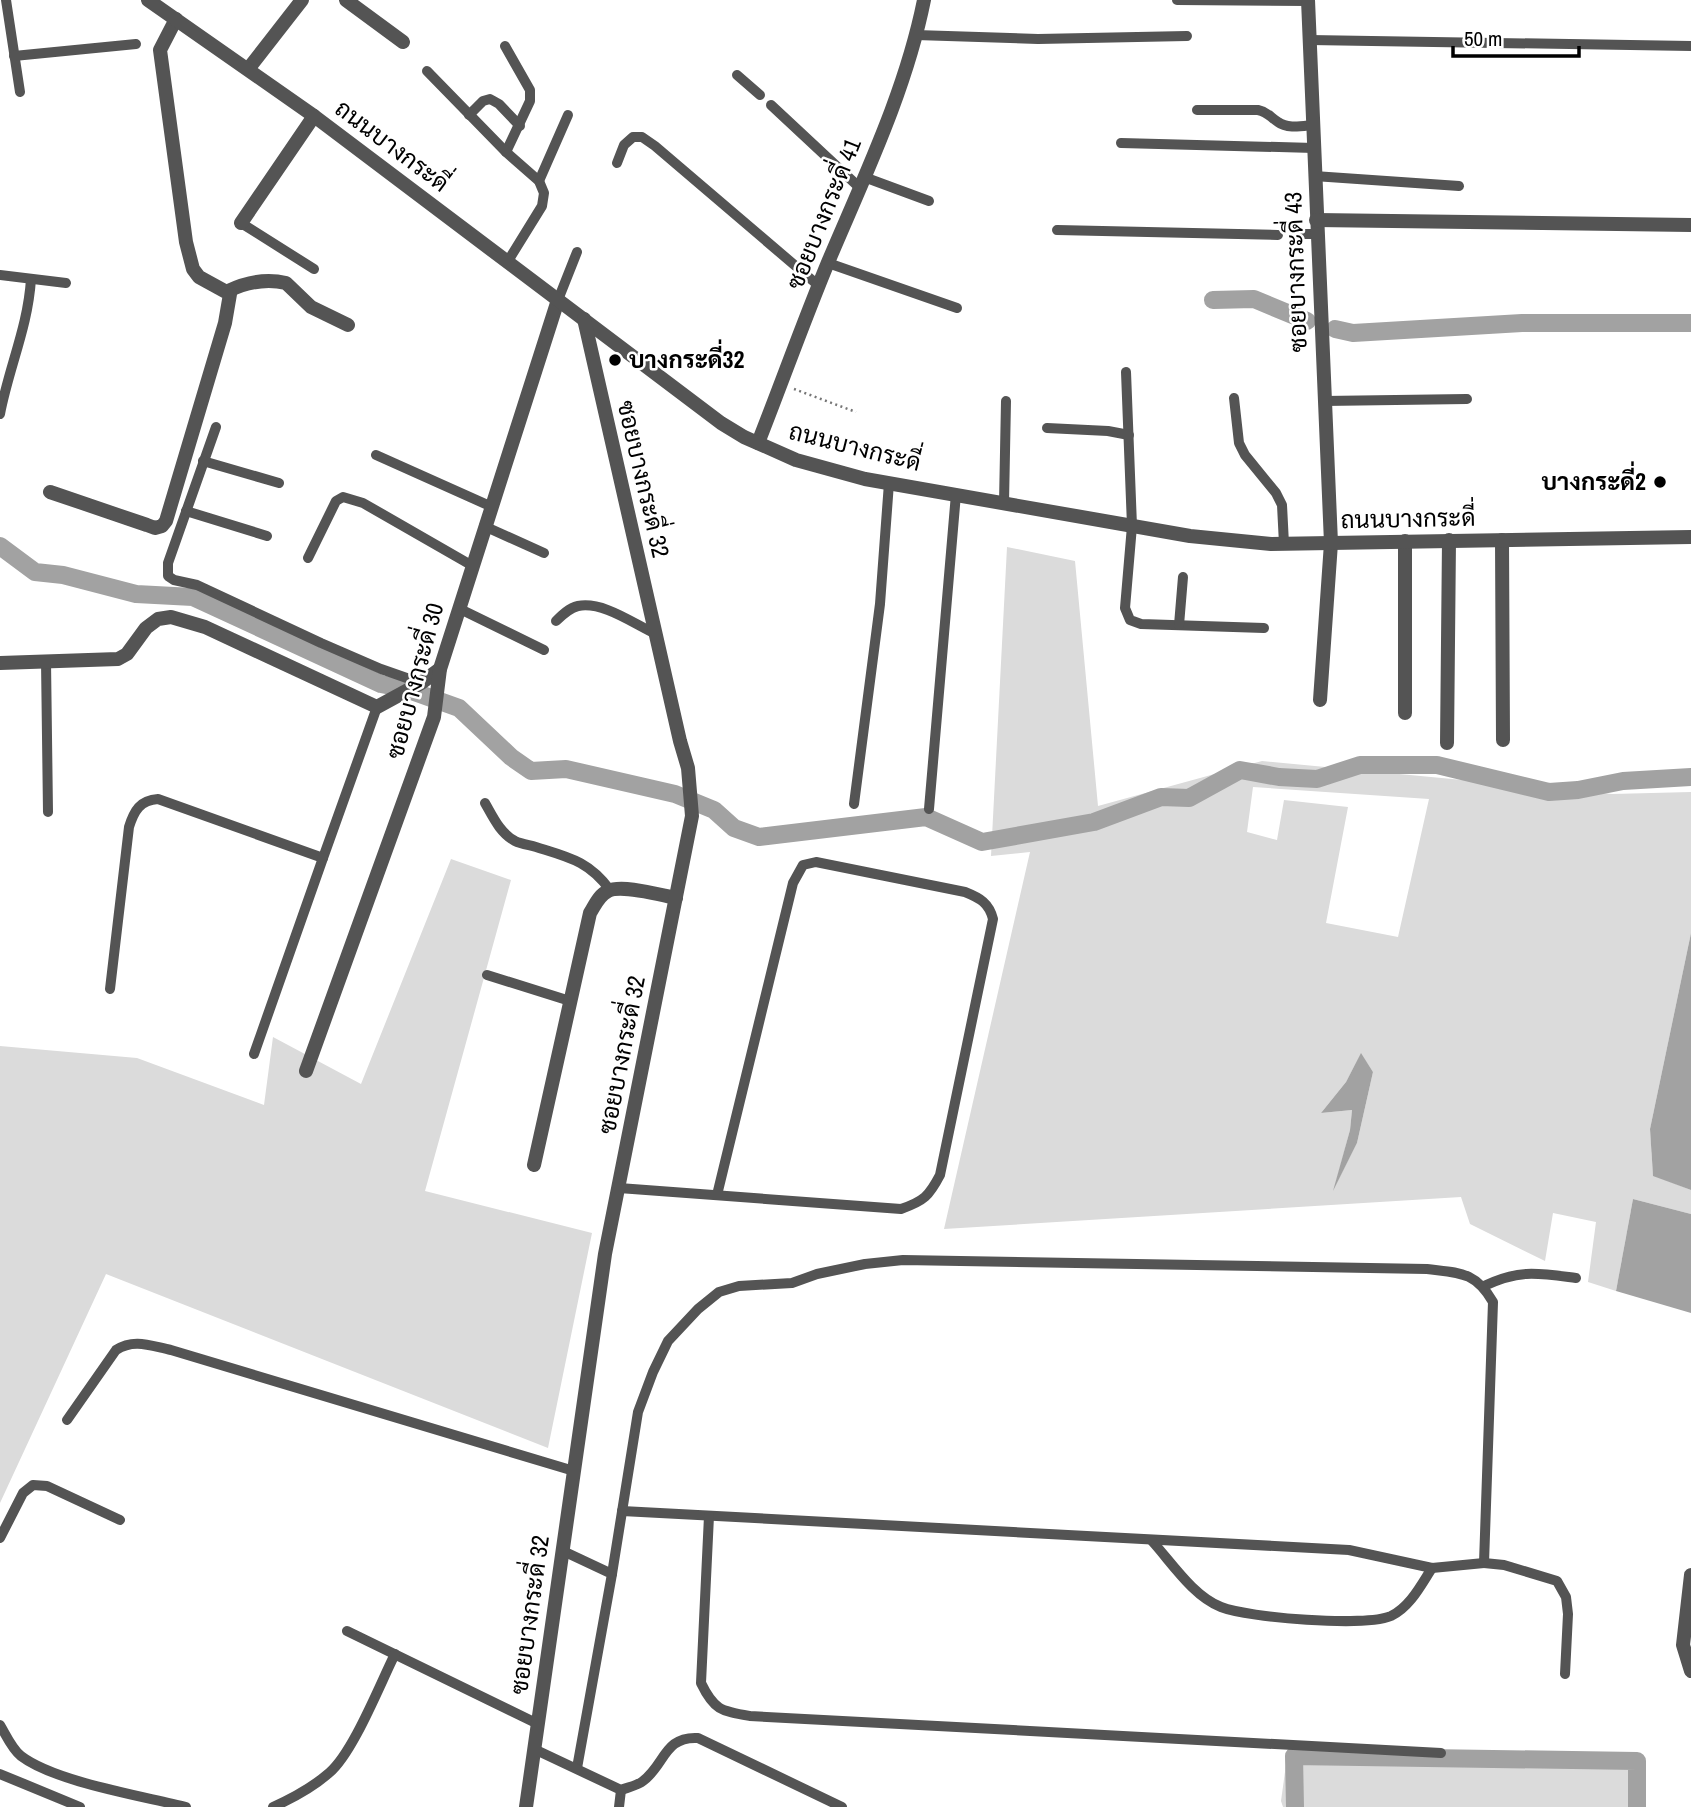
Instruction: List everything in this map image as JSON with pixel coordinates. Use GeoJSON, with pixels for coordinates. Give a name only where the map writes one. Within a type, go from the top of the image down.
{"type":"FeatureCollection","features":[{"type":"Feature","properties":{"kind":"street","name":"ถนนบางกระดี่"},"geometry":{"type":"LineString","coordinates":[[148,0],[314,116],[721,424],[796,460],[889,483],[1191,536],[1284,544],[1691,537]]}},
{"type":"Feature","properties":{"kind":"street"},"geometry":{"type":"LineString","coordinates":[[248,68],[302,0]]}},
{"type":"Feature","properties":{"kind":"street"},"geometry":{"type":"LineString","coordinates":[[346,0],[403,42]]}},
{"type":"Feature","properties":{"kind":"street","name":"ซอยบางกระดี่ 41"},"geometry":{"type":"LineString","coordinates":[[758,443],[899,91],[924,0]]}},
{"type":"Feature","properties":{"kind":"street","name":"ซอยบางกระดี่ 43"},"geometry":{"type":"LineString","coordinates":[[1308,1],[1331,542],[1320,701]]}},
{"type":"Feature","properties":{"kind":"street"},"geometry":{"type":"LineString","coordinates":[[50,492],[155,528],[162,526],[225,323],[231,299],[228,292],[198,277],[193,269],[186,242],[160,50],[176,19]]}},
{"type":"Feature","properties":{"kind":"street"},"geometry":{"type":"LineString","coordinates":[[242,223],[314,116]]}},
{"type":"Feature","properties":{"kind":"street"},"geometry":{"type":"LineString","coordinates":[[1316,227],[1691,225]]}},
{"type":"Feature","properties":{"kind":"street"},"geometry":{"type":"LineString","coordinates":[[228,292],[244,283],[286,283],[311,307],[348,325]]}},
{"type":"Feature","properties":{"kind":"street","name":"ซอยบางกระดี่ 30"},"geometry":{"type":"LineString","coordinates":[[306,1071],[435,713],[440,668],[558,300]]}},
{"type":"Feature","properties":{"kind":"street","name":"ซอยบางกระดี่ 32"},"geometry":{"type":"LineString","coordinates":[[526,1807],[605,1254],[692,816],[688,768],[584,319]]}},
{"type":"Feature","properties":{"kind":"street"},"geometry":{"type":"LineString","coordinates":[[1447,743],[1449,540]]}},
{"type":"Feature","properties":{"kind":"street"},"geometry":{"type":"LineString","coordinates":[[1502,540],[1503,740]]}},
{"type":"Feature","properties":{"kind":"street"},"geometry":{"type":"LineString","coordinates":[[1405,541],[1405,713]]}},
{"type":"Feature","properties":{"kind":"street"},"geometry":{"type":"LineString","coordinates":[[0,663],[118,659],[127,654],[146,628],[158,619],[171,617],[205,627],[377,707],[421,683],[440,668]]}},
{"type":"Feature","properties":{"kind":"street"},"geometry":{"type":"LineString","coordinates":[[534,1165],[590,913],[600,896],[610,890],[622,888],[676,898]]}},
{"type":"Feature","properties":{"kind":"street"},"geometry":{"type":"LineString","coordinates":[[1690,1669],[1683,1645],[1691,1578]]}},
{"type":"Feature","properties":{"kind":"lane"},"geometry":{"type":"LineString","coordinates":[[6,0],[20,92]]}},
{"type":"Feature","properties":{"kind":"lane"},"geometry":{"type":"LineString","coordinates":[[1177,0],[1308,1]]}},
{"type":"Feature","properties":{"kind":"lane"},"geometry":{"type":"LineString","coordinates":[[916,36],[1038,39],[1187,36]]}},
{"type":"Feature","properties":{"kind":"lane"},"geometry":{"type":"LineString","coordinates":[[1310,40],[1691,46]]}},
{"type":"Feature","properties":{"kind":"lane"},"geometry":{"type":"LineString","coordinates":[[0,41],[12,42]]}},
{"type":"Feature","properties":{"kind":"lane"},"geometry":{"type":"LineString","coordinates":[[13,56],[136,44]]}},
{"type":"Feature","properties":{"kind":"lane"},"geometry":{"type":"LineString","coordinates":[[505,46],[530,90],[530,102],[506,152]]}},
{"type":"Feature","properties":{"kind":"lane"},"geometry":{"type":"LineString","coordinates":[[427,71],[506,152],[539,181],[544,193],[542,206],[508,261]]}},
{"type":"Feature","properties":{"kind":"lane"},"geometry":{"type":"LineString","coordinates":[[737,75],[760,95]]}},
{"type":"Feature","properties":{"kind":"lane"},"geometry":{"type":"LineString","coordinates":[[469,115],[483,101],[490,99],[499,104],[520,126]]}},
{"type":"Feature","properties":{"kind":"lane"},"geometry":{"type":"LineString","coordinates":[[771,105],[862,183],[929,201]]}},
{"type":"Feature","properties":{"kind":"lane"},"geometry":{"type":"LineString","coordinates":[[1196,110],[1258,110],[1267,112],[1283,125],[1313,125]]}},
{"type":"Feature","properties":{"kind":"lane"},"geometry":{"type":"LineString","coordinates":[[539,181],[569,115]]}},
{"type":"Feature","properties":{"kind":"lane"},"geometry":{"type":"LineString","coordinates":[[617,163],[624,145],[633,137],[642,137],[819,286]]}},
{"type":"Feature","properties":{"kind":"lane"},"geometry":{"type":"LineString","coordinates":[[1121,143],[1314,148]]}},
{"type":"Feature","properties":{"kind":"lane"},"geometry":{"type":"LineString","coordinates":[[1314,176],[1460,186]]}},
{"type":"Feature","properties":{"kind":"lane"},"geometry":{"type":"LineString","coordinates":[[242,223],[314,269]]}},
{"type":"Feature","properties":{"kind":"lane"},"geometry":{"type":"LineString","coordinates":[[1296,234],[1316,227]]}},
{"type":"Feature","properties":{"kind":"lane"},"geometry":{"type":"LineString","coordinates":[[1057,230],[1278,235]]}},
{"type":"Feature","properties":{"kind":"lane"},"geometry":{"type":"LineString","coordinates":[[558,300],[577,252]]}},
{"type":"Feature","properties":{"kind":"lane"},"geometry":{"type":"LineString","coordinates":[[828,263],[957,309]]}},
{"type":"Feature","properties":{"kind":"lane"},"geometry":{"type":"LineString","coordinates":[[0,275],[66,283]]}},
{"type":"Feature","properties":{"kind":"lane"},"geometry":{"type":"LineString","coordinates":[[0,414],[7,380],[29,307],[31,279]]}},
{"type":"Feature","properties":{"kind":"lane"},"geometry":{"type":"LineString","coordinates":[[1126,372],[1132,526],[1125,608],[1130,620],[1141,624],[1265,628]]}},
{"type":"Feature","properties":{"kind":"lane"},"geometry":{"type":"LineString","coordinates":[[1234,398],[1239,443],[1282,505],[1284,544]]}},
{"type":"Feature","properties":{"kind":"lane"},"geometry":{"type":"LineString","coordinates":[[1324,401],[1467,399]]}},
{"type":"Feature","properties":{"kind":"lane"},"geometry":{"type":"LineString","coordinates":[[1004,503],[1006,401]]}},
{"type":"Feature","properties":{"kind":"lane"},"geometry":{"type":"LineString","coordinates":[[216,427],[168,563],[168,576],[174,580],[197,584],[321,643],[421,683]]}},
{"type":"Feature","properties":{"kind":"lane"},"geometry":{"type":"LineString","coordinates":[[1047,428],[1129,435]]}},
{"type":"Feature","properties":{"kind":"lane"},"geometry":{"type":"LineString","coordinates":[[376,455],[490,506]]}},
{"type":"Feature","properties":{"kind":"lane"},"geometry":{"type":"LineString","coordinates":[[203,461],[279,483]]}},
{"type":"Feature","properties":{"kind":"lane"},"geometry":{"type":"LineString","coordinates":[[855,804],[880,604],[889,483]]}},
{"type":"Feature","properties":{"kind":"lane"},"geometry":{"type":"LineString","coordinates":[[929,809],[956,494]]}},
{"type":"Feature","properties":{"kind":"lane"},"geometry":{"type":"LineString","coordinates":[[308,558],[336,502],[343,497],[363,503],[471,565]]}},
{"type":"Feature","properties":{"kind":"lane"},"geometry":{"type":"LineString","coordinates":[[186,511],[267,536]]}},
{"type":"Feature","properties":{"kind":"lane"},"geometry":{"type":"LineString","coordinates":[[484,526],[544,553]]}},
{"type":"Feature","properties":{"kind":"lane"},"geometry":{"type":"LineString","coordinates":[[1179,625],[1183,577]]}},
{"type":"Feature","properties":{"kind":"lane"},"geometry":{"type":"LineString","coordinates":[[556,621],[576,606],[589,605],[607,610],[656,634]]}},
{"type":"Feature","properties":{"kind":"lane"},"geometry":{"type":"LineString","coordinates":[[458,608],[544,650]]}},
{"type":"Feature","properties":{"kind":"lane"},"geometry":{"type":"LineString","coordinates":[[46,661],[48,812]]}},
{"type":"Feature","properties":{"kind":"lane"},"geometry":{"type":"LineString","coordinates":[[254,1054],[377,707]]}},
{"type":"Feature","properties":{"kind":"lane"},"geometry":{"type":"LineString","coordinates":[[110,989],[129,827],[133,814],[148,799],[158,799],[188,808],[323,858]]}},
{"type":"Feature","properties":{"kind":"lane"},"geometry":{"type":"LineString","coordinates":[[485,803],[496,823],[515,841],[588,866],[610,890]]}},
{"type":"Feature","properties":{"kind":"lane"},"geometry":{"type":"LineString","coordinates":[[618,1188],[901,1209],[922,1202],[940,1175],[993,919],[990,908],[979,897],[816,862],[803,865],[793,883],[718,1195]]}},
{"type":"Feature","properties":{"kind":"lane"},"geometry":{"type":"LineString","coordinates":[[487,975],[570,1001]]}},
{"type":"Feature","properties":{"kind":"lane"},"geometry":{"type":"LineString","coordinates":[[577,1768],[638,1412],[653,1371],[668,1341],[698,1309],[719,1292],[738,1286],[792,1283],[817,1274],[865,1264],[904,1260],[1427,1269],[1470,1277],[1483,1286],[1493,1302],[1484,1563]]}},
{"type":"Feature","properties":{"kind":"lane"},"geometry":{"type":"LineString","coordinates":[[1483,1286],[1506,1276],[1533,1273],[1576,1278]]}},
{"type":"Feature","properties":{"kind":"lane"},"geometry":{"type":"LineString","coordinates":[[67,1420],[116,1350],[124,1344],[135,1342],[171,1350],[574,1471]]}},
{"type":"Feature","properties":{"kind":"lane"},"geometry":{"type":"LineString","coordinates":[[0,1538],[23,1493],[33,1485],[47,1486],[120,1520]]}},
{"type":"Feature","properties":{"kind":"lane"},"geometry":{"type":"LineString","coordinates":[[622,1511],[1349,1550],[1432,1568],[1484,1563],[1504,1565],[1557,1581],[1566,1597],[1568,1614],[1565,1674]]}},
{"type":"Feature","properties":{"kind":"lane"},"geometry":{"type":"LineString","coordinates":[[709,1516],[701,1683],[710,1702],[724,1712],[764,1717],[1441,1753]]}},
{"type":"Feature","properties":{"kind":"lane"},"geometry":{"type":"LineString","coordinates":[[1152,1541],[1197,1591],[1221,1607],[1264,1616],[1365,1622],[1392,1616],[1413,1598],[1432,1568]]}},
{"type":"Feature","properties":{"kind":"lane"},"geometry":{"type":"LineString","coordinates":[[563,1551],[612,1574]]}},
{"type":"Feature","properties":{"kind":"lane"},"geometry":{"type":"LineString","coordinates":[[347,1631],[538,1724]]}},
{"type":"Feature","properties":{"kind":"lane"},"geometry":{"type":"LineString","coordinates":[[273,1807],[293,1798],[331,1772],[348,1750],[394,1654]]}},
{"type":"Feature","properties":{"kind":"lane"},"geometry":{"type":"LineString","coordinates":[[0,1725],[19,1754],[36,1765],[67,1777],[186,1807]]}},
{"type":"Feature","properties":{"kind":"lane"},"geometry":{"type":"LineString","coordinates":[[534,1749],[621,1790],[642,1782],[668,1749],[684,1737],[698,1738],[842,1807]]}},
{"type":"Feature","properties":{"kind":"lane"},"geometry":{"type":"LineString","coordinates":[[0,1774],[80,1807]]}},
{"type":"Feature","properties":{"kind":"lane"},"geometry":{"type":"LineString","coordinates":[[619,1807],[621,1790]]}},
{"type":"Feature","properties":{"kind":"path"},"geometry":{"type":"LineString","coordinates":[[781,384],[856,412]]}},
{"type":"Feature","properties":{"kind":"shaded area"},"geometry":{"type":"Polygon","coordinates":[[[1007,547],[1075,561],[1098,806],[1262,761],[1612,794],[1691,792],[1691,933],[1650,1129],[1653,1175],[1691,1190],[1691,1214],[1633,1199],[1616,1291],[1588,1282],[1596,1222],[1553,1213],[1545,1261],[1470,1224],[1461,1197],[944,1229],[1030,852],[991,856],[1007,547]],[[1253,787],[1247,832],[1277,840],[1284,800],[1348,807],[1326,923],[1398,937],[1429,799],[1253,787]],[[1361,1054],[1346,1082],[1321,1113],[1352,1110],[1350,1130],[1335,1186],[1357,1143],[1373,1072],[1361,1054]]]}},
{"type":"Feature","properties":{"kind":"shaded area"},"geometry":{"type":"Polygon","coordinates":[[[451,859],[511,880],[425,1191],[592,1233],[548,1448],[106,1274],[0,1503],[0,1046],[137,1058],[264,1105],[273,1037],[361,1084],[451,859]]]}},
{"type":"Feature","properties":{"kind":"shaded area"},"geometry":{"type":"Polygon","coordinates":[[[1691,933],[1691,1190],[1653,1176],[1650,1129],[1691,933]]]}},
{"type":"Feature","properties":{"kind":"shaded area"},"geometry":{"type":"Polygon","coordinates":[[[1361,1053],[1373,1072],[1357,1143],[1333,1191],[1350,1130],[1352,1110],[1321,1113],[1346,1082],[1361,1053]]]}},
{"type":"Feature","properties":{"kind":"shaded area"},"geometry":{"type":"Polygon","coordinates":[[[1633,1199],[1691,1214],[1691,1313],[1616,1291],[1633,1199]]]}},
{"type":"Feature","properties":{"kind":"shaded area"},"geometry":{"type":"Polygon","coordinates":[[[1288,1750],[1643,1756],[1631,1807],[1283,1807],[1281,1801],[1288,1750]]]}},
{"type":"Feature","properties":{"kind":"waterway"},"geometry":{"type":"LineString","coordinates":[[1213,300],[1254,299],[1307,321]]}},
{"type":"Feature","properties":{"kind":"waterway"},"geometry":{"type":"LineString","coordinates":[[1335,329],[1353,333],[1522,323],[1691,323]]}},
{"type":"Feature","properties":{"kind":"waterway"},"geometry":{"type":"LineString","coordinates":[[0,546],[35,572],[63,575],[136,594],[193,597],[381,684],[406,689],[459,708],[511,757],[531,771],[566,769],[675,794],[714,810],[734,828],[759,837],[926,817],[982,842],[1094,822],[1161,797],[1189,798],[1240,770],[1279,777],[1317,779],[1360,765],[1437,765],[1549,792],[1578,790],[1623,781],[1691,777]]}},
{"type":"Feature","properties":{"kind":"waterway"},"geometry":{"type":"LineString","coordinates":[[1295,1807],[1294,1756],[1637,1761],[1637,1807]]}},
{"type":"Feature","properties":{"kind":"place","name":"บางกระดี่32"},"geometry":{"type":"Point","coordinates":[615,360]}},
{"type":"Feature","properties":{"kind":"place","name":"บางกระดี่2"},"geometry":{"type":"Point","coordinates":[1660,482]}}]}
